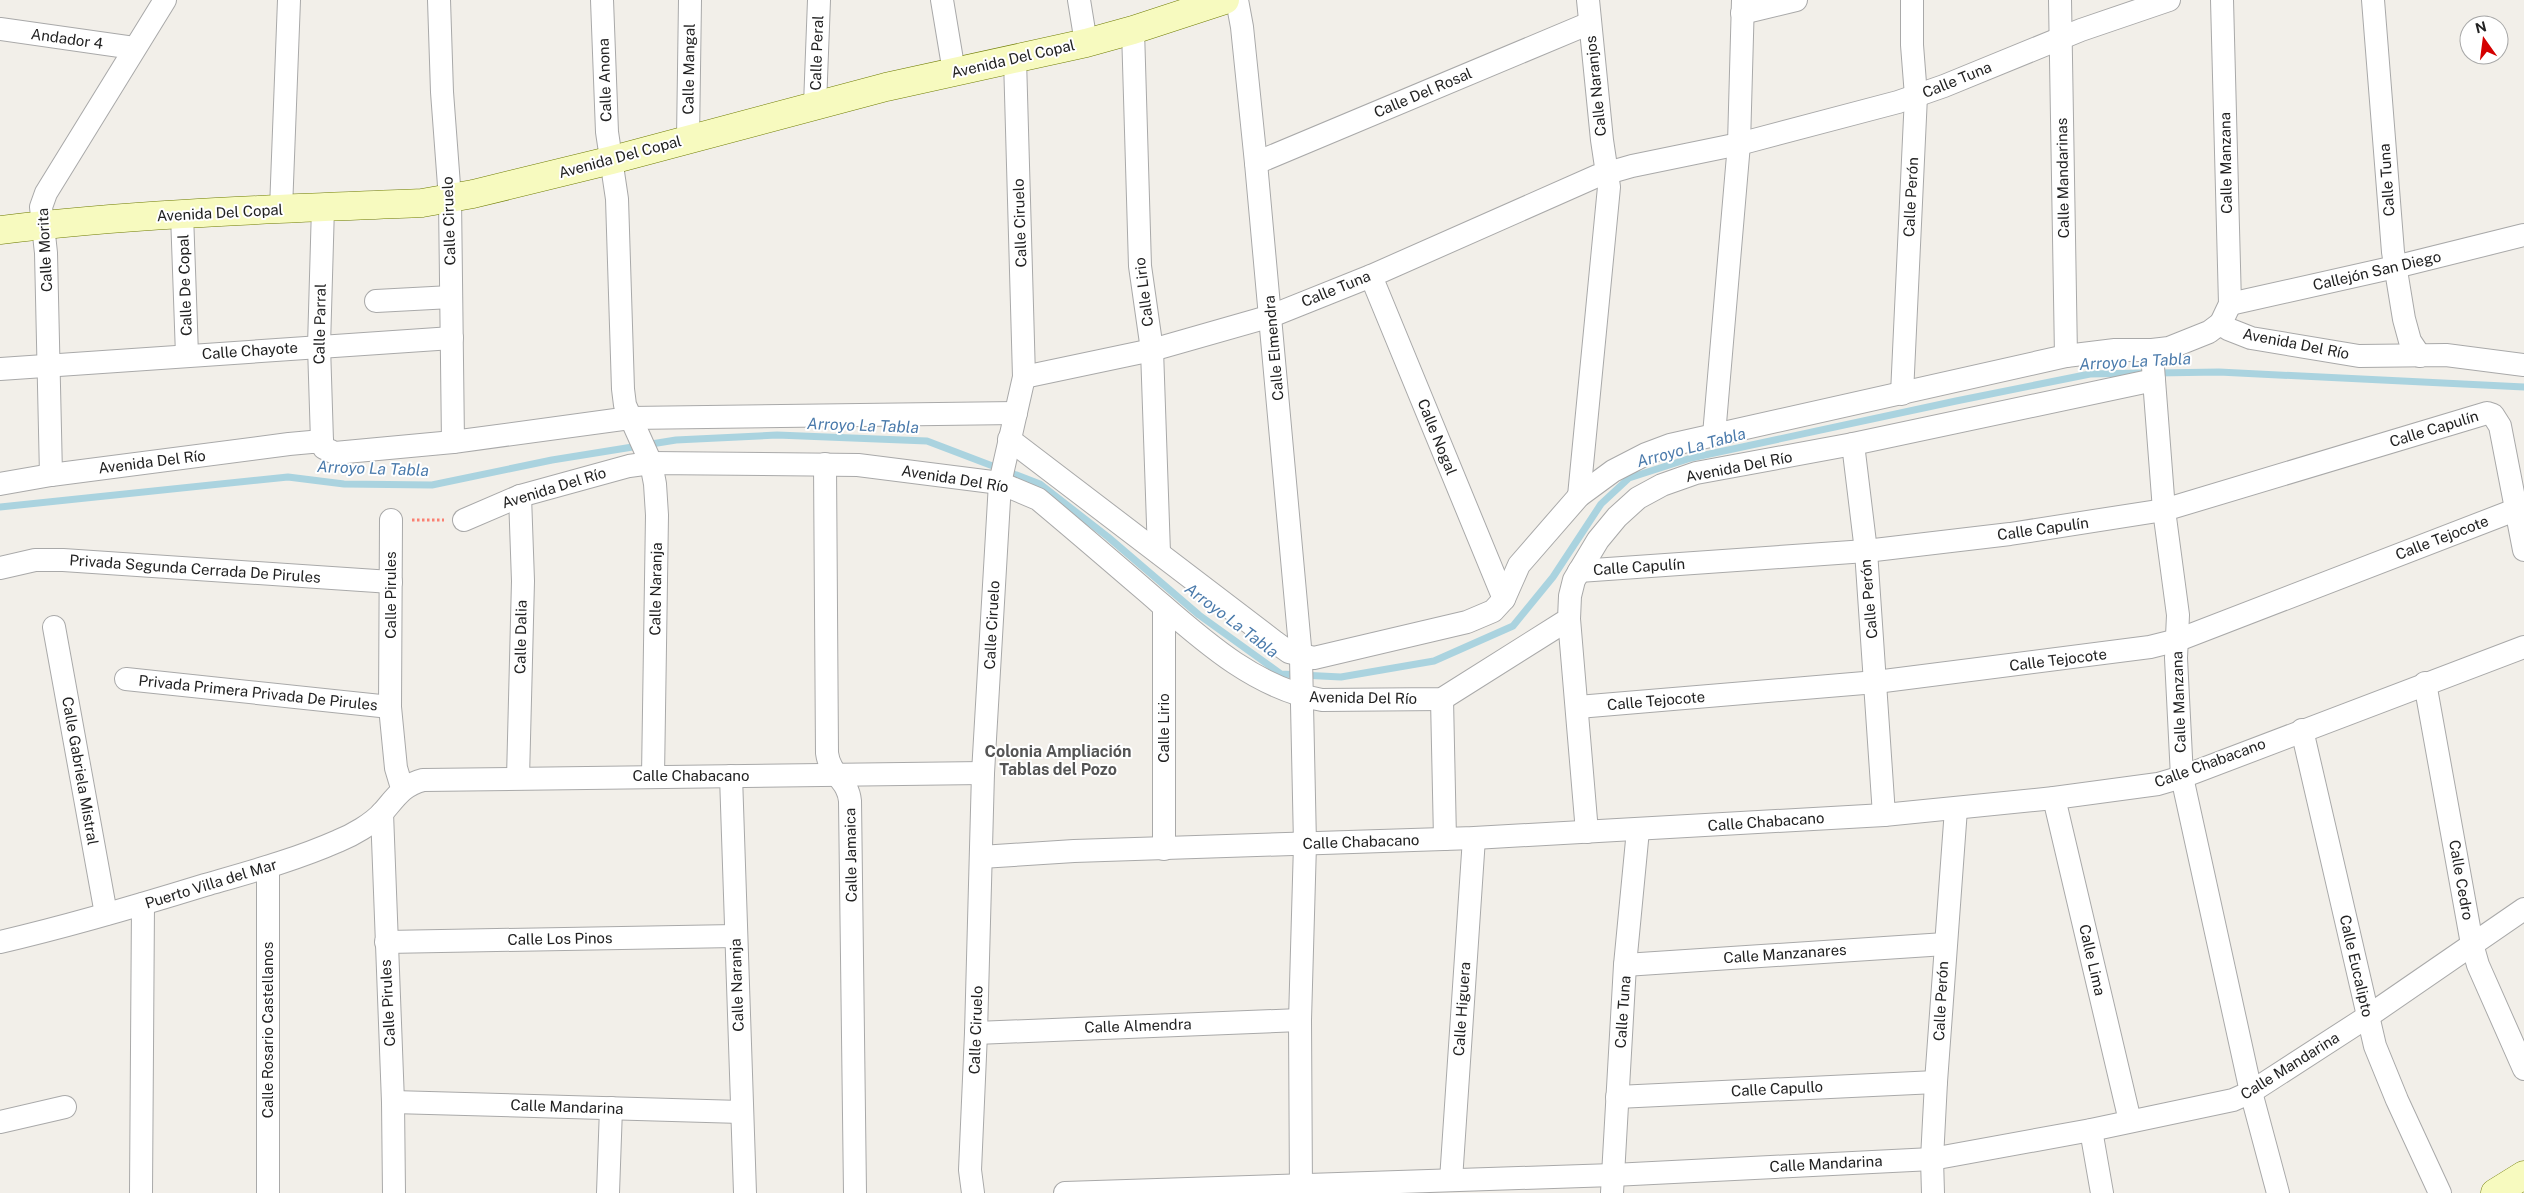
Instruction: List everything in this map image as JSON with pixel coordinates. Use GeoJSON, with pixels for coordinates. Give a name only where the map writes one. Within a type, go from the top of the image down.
{"type":"FeatureCollection","features":[{"type":"Feature","properties":{"kind":"street","name":"Calle Morita"},"geometry":{"type":"LineString","coordinates":[[51,475],[46,253],[41,207],[46,193],[165,0]]}},
{"type":"Feature","properties":{"kind":"street"},"geometry":{"type":"LineString","coordinates":[[281,209],[289,0]]}},
{"type":"Feature","properties":{"kind":"street","name":"Calle Ciruelo"},"geometry":{"type":"LineString","coordinates":[[439,0],[442,92],[450,199],[453,442]]}},
{"type":"Feature","properties":{"kind":"street","name":"Calle Anona"},"geometry":{"type":"LineString","coordinates":[[602,0],[607,132],[612,160]]}},
{"type":"Feature","properties":{"kind":"street","name":"Calle Mangal"},"geometry":{"type":"LineString","coordinates":[[688,139],[690,0]]}},
{"type":"Feature","properties":{"kind":"street","name":"Calle Peral"},"geometry":{"type":"LineString","coordinates":[[814,105],[819,0]]}},
{"type":"Feature","properties":{"kind":"street"},"geometry":{"type":"LineString","coordinates":[[942,0],[954,72]]}},
{"type":"Feature","properties":{"kind":"street"},"geometry":{"type":"LineString","coordinates":[[1079,0],[1086,43]]}},
{"type":"Feature","properties":{"kind":"street","name":"Avenida Del Copal"},"geometry":{"type":"LineString","coordinates":[[0,230],[182,214],[422,203],[450,199],[612,160],[814,105],[1086,43],[1225,0]]}},
{"type":"Feature","properties":{"kind":"street","name":"Calle Elmendra"},"geometry":{"type":"LineString","coordinates":[[1237,0],[1242,28],[1271,316],[1301,657],[1302,692]]}},
{"type":"Feature","properties":{"kind":"street","name":"Calle Naranjos"},"geometry":{"type":"LineString","coordinates":[[1588,0],[1607,172]]}},
{"type":"Feature","properties":{"kind":"street"},"geometry":{"type":"LineString","coordinates":[[1714,435],[1739,144],[1742,7],[1796,0]]}},
{"type":"Feature","properties":{"kind":"street","name":"Calle Perón"},"geometry":{"type":"LineString","coordinates":[[1902,394],[1916,96],[1912,45],[1912,0]]}},
{"type":"Feature","properties":{"kind":"street","name":"Calle Mandarinas"},"geometry":{"type":"LineString","coordinates":[[2060,0],[2066,356]]}},
{"type":"Feature","properties":{"kind":"street","name":"Calle Tuna"},"geometry":{"type":"LineString","coordinates":[[1024,377],[1152,350],[1271,316],[1370,276],[1607,172],[1739,144],[1916,96],[2060,38],[2169,0]]}},
{"type":"Feature","properties":{"kind":"street","name":"Calle Manzana"},"geometry":{"type":"LineString","coordinates":[[2222,0],[2225,314]]}},
{"type":"Feature","properties":{"kind":"street","name":"Calle Tuna"},"geometry":{"type":"LineString","coordinates":[[2373,0],[2395,267],[2410,341],[2420,356]]}},
{"type":"Feature","properties":{"kind":"street","name":"Calle Del Rosal"},"geometry":{"type":"LineString","coordinates":[[1256,162],[1590,23]]}},
{"type":"Feature","properties":{"kind":"street","name":"Andador 4"},"geometry":{"type":"LineString","coordinates":[[0,30],[134,48]]}},
{"type":"Feature","properties":{"kind":"street","name":"Calle Lirio"},"geometry":{"type":"LineString","coordinates":[[1133,30],[1140,266],[1152,350],[1159,553]]}},
{"type":"Feature","properties":{"kind":"street","name":"Calle Ciruelo"},"geometry":{"type":"LineString","coordinates":[[974,1193],[970,1170],[976,1032],[982,773],[1004,465],[1024,377],[1015,59]]}},
{"type":"Feature","properties":{"kind":"street"},"geometry":{"type":"LineString","coordinates":[[612,160],[617,199],[623,389],[625,405],[648,458]]}},
{"type":"Feature","properties":{"kind":"street"},"geometry":{"type":"LineString","coordinates":[[1579,496],[1608,199],[1607,172]]}},
{"type":"Feature","properties":{"kind":"street","name":"Calle Parral"},"geometry":{"type":"LineString","coordinates":[[322,441],[319,346],[323,207]]}},
{"type":"Feature","properties":{"kind":"street","name":"Calle De Copal"},"geometry":{"type":"LineString","coordinates":[[182,214],[187,356]]}},
{"type":"Feature","properties":{"kind":"street","name":"Callejón San Diego"},"geometry":{"type":"LineString","coordinates":[[2225,314],[2395,267],[2524,235]]}},
{"type":"Feature","properties":{"kind":"street","name":"Calle Nogal"},"geometry":{"type":"LineString","coordinates":[[1370,276],[1504,599]]}},
{"type":"Feature","properties":{"kind":"street"},"geometry":{"type":"LineString","coordinates":[[376,301],[451,297]]}},
{"type":"Feature","properties":{"kind":"street","name":"Avenida Del Río"},"geometry":{"type":"LineString","coordinates":[[2225,314],[2228,329],[2251,338],[2359,356],[2446,355],[2524,365]]}},
{"type":"Feature","properties":{"kind":"street","name":"Avenida Del Río"},"geometry":{"type":"LineString","coordinates":[[1569,619],[1570,596],[1579,571],[1598,540],[1617,517],[1638,498],[1662,485],[1696,473],[1853,444],[2153,366],[2184,342],[2208,332],[2225,314]]}},
{"type":"Feature","properties":{"kind":"street","name":"Calle Chayote"},"geometry":{"type":"LineString","coordinates":[[0,369],[452,338]]}},
{"type":"Feature","properties":{"kind":"street","name":"Avenida Del Río"},"geometry":{"type":"LineString","coordinates":[[464,520],[520,496],[629,466],[648,458],[858,465],[1004,465],[1159,553],[1275,642],[1301,657],[1326,657],[1467,622],[1493,611],[1504,599],[1519,565],[1579,496],[1613,471],[1646,454],[1670,445],[2066,356],[2115,350],[2153,366]]}},
{"type":"Feature","properties":{"kind":"street","name":"Calle Manzana"},"geometry":{"type":"LineString","coordinates":[[2153,366],[2164,510],[2178,615],[2176,658],[2182,777],[2251,1092],[2278,1193]]}},
{"type":"Feature","properties":{"kind":"street"},"geometry":{"type":"LineString","coordinates":[[322,441],[324,448],[335,454],[633,424],[1016,413]]}},
{"type":"Feature","properties":{"kind":"street","name":"Calle Capulín"},"geometry":{"type":"LineString","coordinates":[[1579,571],[1866,551],[2010,534],[2164,510],[2479,415],[2493,415],[2500,426],[2510,469],[2515,510]]}},
{"type":"Feature","properties":{"kind":"street","name":"Avenida Del Río"},"geometry":{"type":"LineString","coordinates":[[0,484],[51,475],[322,441]]}},
{"type":"Feature","properties":{"kind":"street","name":"Calle Perón"},"geometry":{"type":"LineString","coordinates":[[1853,444],[1866,551],[1884,815]]}},
{"type":"Feature","properties":{"kind":"street","name":"Calle Naranja"},"geometry":{"type":"LineString","coordinates":[[648,458],[657,515],[653,776]]}},
{"type":"Feature","properties":{"kind":"street","name":"Calle Jamaica"},"geometry":{"type":"LineString","coordinates":[[825,464],[827,753],[829,765],[847,787],[850,801],[855,1193]]}},
{"type":"Feature","properties":{"kind":"street","name":"Avenida Del Río"},"geometry":{"type":"LineString","coordinates":[[1004,465],[1038,499],[1226,658],[1322,700],[1442,699]]}},
{"type":"Feature","properties":{"kind":"street","name":"Calle Dalia"},"geometry":{"type":"LineString","coordinates":[[518,778],[523,581],[520,496]]}},
{"type":"Feature","properties":{"kind":"street"},"geometry":{"type":"LineString","coordinates":[[2515,510],[2524,550]]}},
{"type":"Feature","properties":{"kind":"street","name":"Calle Tejocote"},"geometry":{"type":"LineString","coordinates":[[1578,708],[1876,682],[2120,653],[2178,640],[2515,510]]}},
{"type":"Feature","properties":{"kind":"street","name":"Calle Pirules"},"geometry":{"type":"LineString","coordinates":[[391,520],[390,707],[396,768],[402,788]]}},
{"type":"Feature","properties":{"kind":"street","name":"Privada Segunda Cerrada De Pirules"},"geometry":{"type":"LineString","coordinates":[[0,568],[35,560],[64,560],[391,582]]}},
{"type":"Feature","properties":{"kind":"street","name":"Calle Lirio"},"geometry":{"type":"LineString","coordinates":[[1164,607],[1164,849]]}},
{"type":"Feature","properties":{"kind":"street"},"geometry":{"type":"LineString","coordinates":[[1445,839],[1442,699],[1569,619],[1587,832]]}},
{"type":"Feature","properties":{"kind":"street","name":"Calle Gabriela Mistral"},"geometry":{"type":"LineString","coordinates":[[54,627],[106,914]]}},
{"type":"Feature","properties":{"kind":"street","name":"Calle Chabacano"},"geometry":{"type":"LineString","coordinates":[[981,857],[1074,851],[1474,838],[1884,815],[2054,798],[2158,784],[2182,777],[2425,683],[2524,647]]}},
{"type":"Feature","properties":{"kind":"street","name":"Privada Primera Privada De Pirules"},"geometry":{"type":"LineString","coordinates":[[126,678],[390,707]]}},
{"type":"Feature","properties":{"kind":"street","name":"Calle Cedro"},"geometry":{"type":"LineString","coordinates":[[2425,683],[2472,944],[2478,965],[2524,1069]]}},
{"type":"Feature","properties":{"kind":"street"},"geometry":{"type":"LineString","coordinates":[[1301,1189],[1300,1020],[1305,844],[1302,692]]}},
{"type":"Feature","properties":{"kind":"street","name":"Calle Eucalipto"},"geometry":{"type":"LineString","coordinates":[[2302,730],[2375,1046],[2397,1100],[2440,1193]]}},
{"type":"Feature","properties":{"kind":"street","name":"Calle Chabacano"},"geometry":{"type":"LineString","coordinates":[[402,788],[423,780],[982,773]]}},
{"type":"Feature","properties":{"kind":"street","name":"Calle Naranja"},"geometry":{"type":"LineString","coordinates":[[731,776],[745,1193]]}},
{"type":"Feature","properties":{"kind":"street","name":"Puerto Villa del Mar"},"geometry":{"type":"LineString","coordinates":[[0,942],[63,927],[268,867],[342,840],[382,813],[402,788]]}},
{"type":"Feature","properties":{"kind":"street","name":"Calle Lima"},"geometry":{"type":"LineString","coordinates":[[2054,798],[2130,1121]]}},
{"type":"Feature","properties":{"kind":"street","name":"Calle Perón"},"geometry":{"type":"LineString","coordinates":[[1933,1193],[1932,1159],[1944,944],[1956,809]]}},
{"type":"Feature","properties":{"kind":"street","name":"Calle Pirules"},"geometry":{"type":"LineString","coordinates":[[382,813],[393,1102],[394,1193]]}},
{"type":"Feature","properties":{"kind":"street","name":"Calle Tuna"},"geometry":{"type":"LineString","coordinates":[[1612,1184],[1626,965],[1638,830]]}},
{"type":"Feature","properties":{"kind":"street","name":"Calle Higuera"},"geometry":{"type":"LineString","coordinates":[[1451,1180],[1474,838]]}},
{"type":"Feature","properties":{"kind":"street","name":"Calle Rosario Castellanos"},"geometry":{"type":"LineString","coordinates":[[268,867],[268,1193]]}},
{"type":"Feature","properties":{"kind":"street"},"geometry":{"type":"LineString","coordinates":[[141,1193],[142,904]]}},
{"type":"Feature","properties":{"kind":"street","name":"Calle Mandarina"},"geometry":{"type":"LineString","coordinates":[[1065,1193],[1301,1189],[1451,1180],[1612,1184],[1932,1159],[2091,1130],[2233,1100],[2251,1092],[2367,1018],[2524,910]]}},
{"type":"Feature","properties":{"kind":"street","name":"Calle Los Pinos"},"geometry":{"type":"LineString","coordinates":[[386,942],[735,936]]}},
{"type":"Feature","properties":{"kind":"street","name":"Calle Manzanares"},"geometry":{"type":"LineString","coordinates":[[1626,965],[1944,944]]}},
{"type":"Feature","properties":{"kind":"street","name":"Calle Almendra"},"geometry":{"type":"LineString","coordinates":[[976,1032],[1300,1020]]}},
{"type":"Feature","properties":{"kind":"street","name":"Calle Capullo"},"geometry":{"type":"LineString","coordinates":[[1617,1097],[1936,1082]]}},
{"type":"Feature","properties":{"kind":"street","name":"Calle Mandarina"},"geometry":{"type":"LineString","coordinates":[[393,1102],[741,1112]]}},
{"type":"Feature","properties":{"kind":"street"},"geometry":{"type":"LineString","coordinates":[[0,1122],[65,1107]]}},
{"type":"Feature","properties":{"kind":"street"},"geometry":{"type":"LineString","coordinates":[[608,1193],[611,1108]]}},
{"type":"Feature","properties":{"kind":"street"},"geometry":{"type":"LineString","coordinates":[[2091,1130],[2102,1193]]}},
{"type":"Feature","properties":{"kind":"street"},"geometry":{"type":"LineString","coordinates":[[2495,1193],[2524,1175]]}},
{"type":"Feature","properties":{"kind":"path"},"geometry":{"type":"LineString","coordinates":[[391,520],[464,520]]}},
{"type":"Feature","properties":{"kind":"waterway","name":"Arroyo La Tabla"},"geometry":{"type":"LineString","coordinates":[[2156,373],[2219,372],[2524,387]]}},
{"type":"Feature","properties":{"kind":"waterway","name":"Arroyo La Tabla"},"geometry":{"type":"LineString","coordinates":[[0,507],[288,477],[344,484],[432,485],[552,460],[676,440],[777,435],[927,441],[1040,484],[1108,537],[1199,615],[1281,674],[1341,677],[1434,661],[1513,626],[1553,577],[1601,504],[1629,478],[1691,458],[1956,401],[2090,374],[2140,373]]}},
{"type":"Feature","properties":{"kind":"district","name":"Colonia Ampliación Tablas del Pozo"},"geometry":{"type":"Point","coordinates":[1058,760]}}]}
